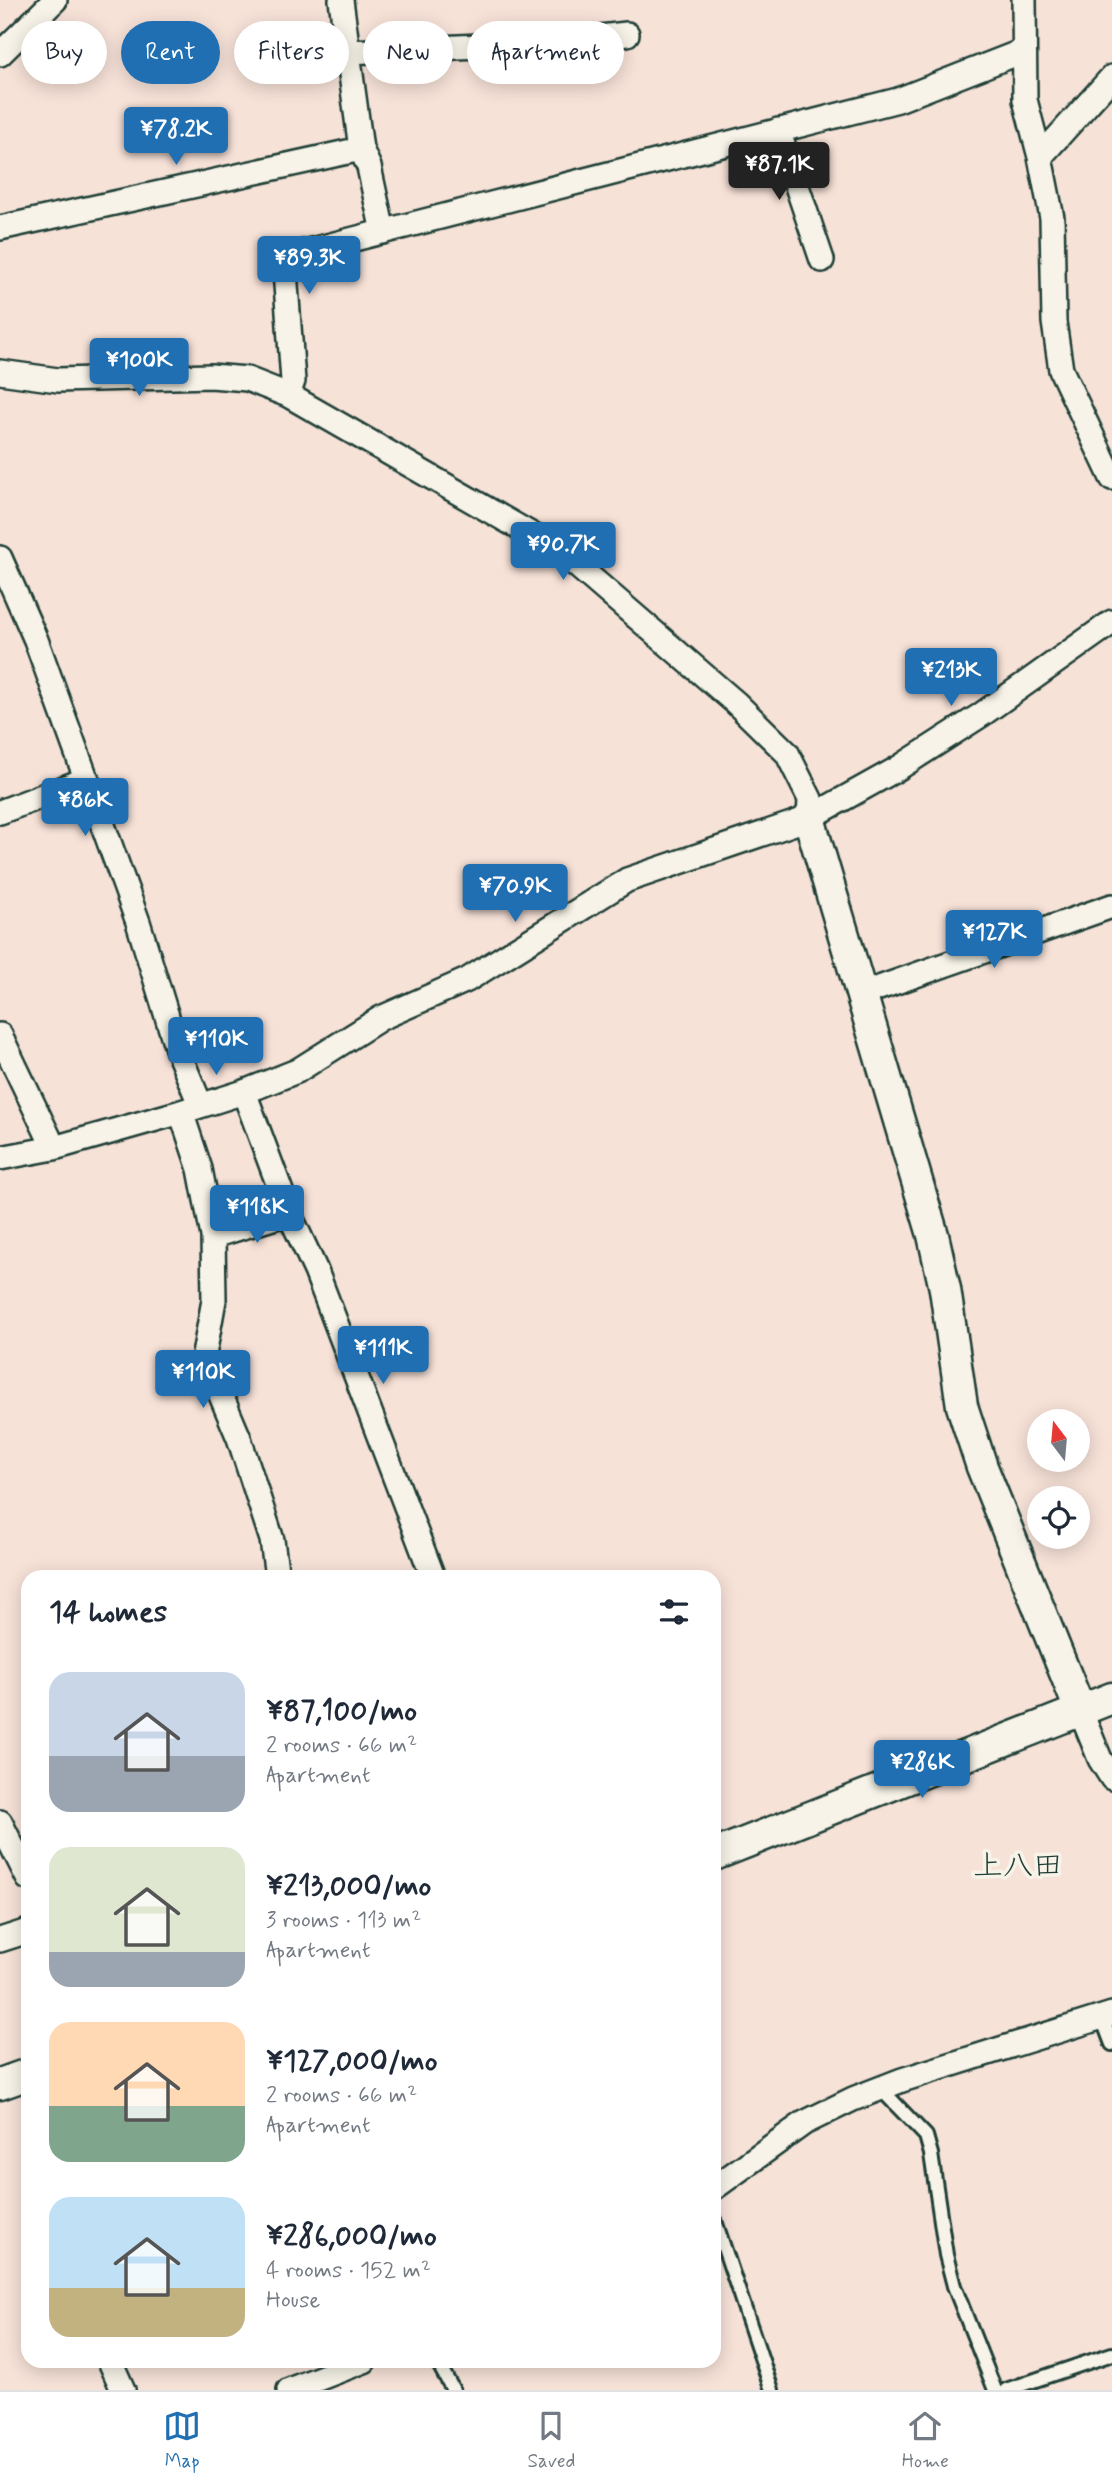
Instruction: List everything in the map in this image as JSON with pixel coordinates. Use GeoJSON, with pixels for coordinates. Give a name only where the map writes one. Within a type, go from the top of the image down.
{"type":"FeatureCollection","features":[{"type":"Feature","properties":{"kind":"street"},"geometry":{"type":"LineString","coordinates":[[0,54],[55,0]]}},
{"type":"Feature","properties":{"kind":"street"},"geometry":{"type":"LineString","coordinates":[[341,0],[344,21]]}},
{"type":"Feature","properties":{"kind":"street"},"geometry":{"type":"LineString","coordinates":[[1024,0],[1025,100],[1052,218],[1054,322],[1061,370],[1112,478]]}},
{"type":"Feature","properties":{"kind":"street"},"geometry":{"type":"LineString","coordinates":[[349,52],[545,43],[627,34]]}},
{"type":"Feature","properties":{"kind":"street"},"geometry":{"type":"LineString","coordinates":[[288,395],[293,381],[284,257],[898,100],[1023,51]]}},
{"type":"Feature","properties":{"kind":"street"},"geometry":{"type":"LineString","coordinates":[[349,59],[361,149],[369,167],[383,232]]}},
{"type":"Feature","properties":{"kind":"street"},"geometry":{"type":"LineString","coordinates":[[1040,158],[1112,77]]}},
{"type":"Feature","properties":{"kind":"street"},"geometry":{"type":"LineString","coordinates":[[778,130],[822,260]]}},
{"type":"Feature","properties":{"kind":"street"},"geometry":{"type":"LineString","coordinates":[[0,228],[361,149]]}},
{"type":"Feature","properties":{"kind":"street"},"geometry":{"type":"LineString","coordinates":[[0,372],[58,380],[211,376],[247,379],[288,395],[560,551],[736,703],[787,753],[810,799],[809,818],[933,1235],[945,1289],[962,1406],[982,1467],[1100,1759],[1112,1778]]}},
{"type":"Feature","properties":{"kind":"street"},"geometry":{"type":"LineString","coordinates":[[0,558],[36,640],[87,779],[138,922],[177,1049],[213,1236],[214,1300],[204,1355],[239,1438],[272,1540],[276,1570]]}},
{"type":"Feature","properties":{"kind":"street"},"geometry":{"type":"LineString","coordinates":[[0,1158],[54,1148],[244,1092],[297,1071],[381,1018],[467,980],[627,880],[809,818],[897,769],[981,715],[1112,622]]}},
{"type":"Feature","properties":{"kind":"street"},"geometry":{"type":"LineString","coordinates":[[0,812],[87,779]]}},
{"type":"Feature","properties":{"kind":"street"},"geometry":{"type":"LineString","coordinates":[[862,994],[1112,906]]}},
{"type":"Feature","properties":{"kind":"street"},"geometry":{"type":"LineString","coordinates":[[0,1035],[54,1148]]}},
{"type":"Feature","properties":{"kind":"street"},"geometry":{"type":"LineString","coordinates":[[244,1092],[430,1570]]}},
{"type":"Feature","properties":{"kind":"street"},"geometry":{"type":"LineString","coordinates":[[213,1236],[289,1213]]}},
{"type":"Feature","properties":{"kind":"street"},"geometry":{"type":"LineString","coordinates":[[721,1852],[1112,1698]]}},
{"type":"Feature","properties":{"kind":"street"},"geometry":{"type":"LineString","coordinates":[[0,1822],[21,1864]]}},
{"type":"Feature","properties":{"kind":"street"},"geometry":{"type":"LineString","coordinates":[[0,1940],[21,1933]]}},
{"type":"Feature","properties":{"kind":"street"},"geometry":{"type":"LineString","coordinates":[[721,2183],[804,2123],[853,2099],[1107,2016]]}},
{"type":"Feature","properties":{"kind":"street"},"geometry":{"type":"LineString","coordinates":[[0,2084],[21,2076]]}},
{"type":"Feature","properties":{"kind":"street"},"geometry":{"type":"LineString","coordinates":[[113,2368],[123,2390]]}},
{"type":"Feature","properties":{"kind":"street"},"geometry":{"type":"LineString","coordinates":[[289,2390],[346,2368]]}},
{"type":"Feature","properties":{"kind":"lane"},"geometry":{"type":"LineString","coordinates":[[1107,2016],[1112,2044]]}},
{"type":"Feature","properties":{"kind":"lane"},"geometry":{"type":"LineString","coordinates":[[880,2088],[926,2136],[946,2255],[954,2286],[995,2390]]}},
{"type":"Feature","properties":{"kind":"lane"},"geometry":{"type":"LineString","coordinates":[[721,2239],[772,2390]]}},
{"type":"Feature","properties":{"kind":"lane"},"geometry":{"type":"LineString","coordinates":[[1006,2390],[1112,2354]]}},
{"type":"Feature","properties":{"kind":"lane"},"geometry":{"type":"LineString","coordinates":[[441,2368],[453,2390]]}},
{"type":"Feature","properties":{"kind":"district","name":"上八田"},"geometry":{"type":"Point","coordinates":[1018,1865]}}]}
